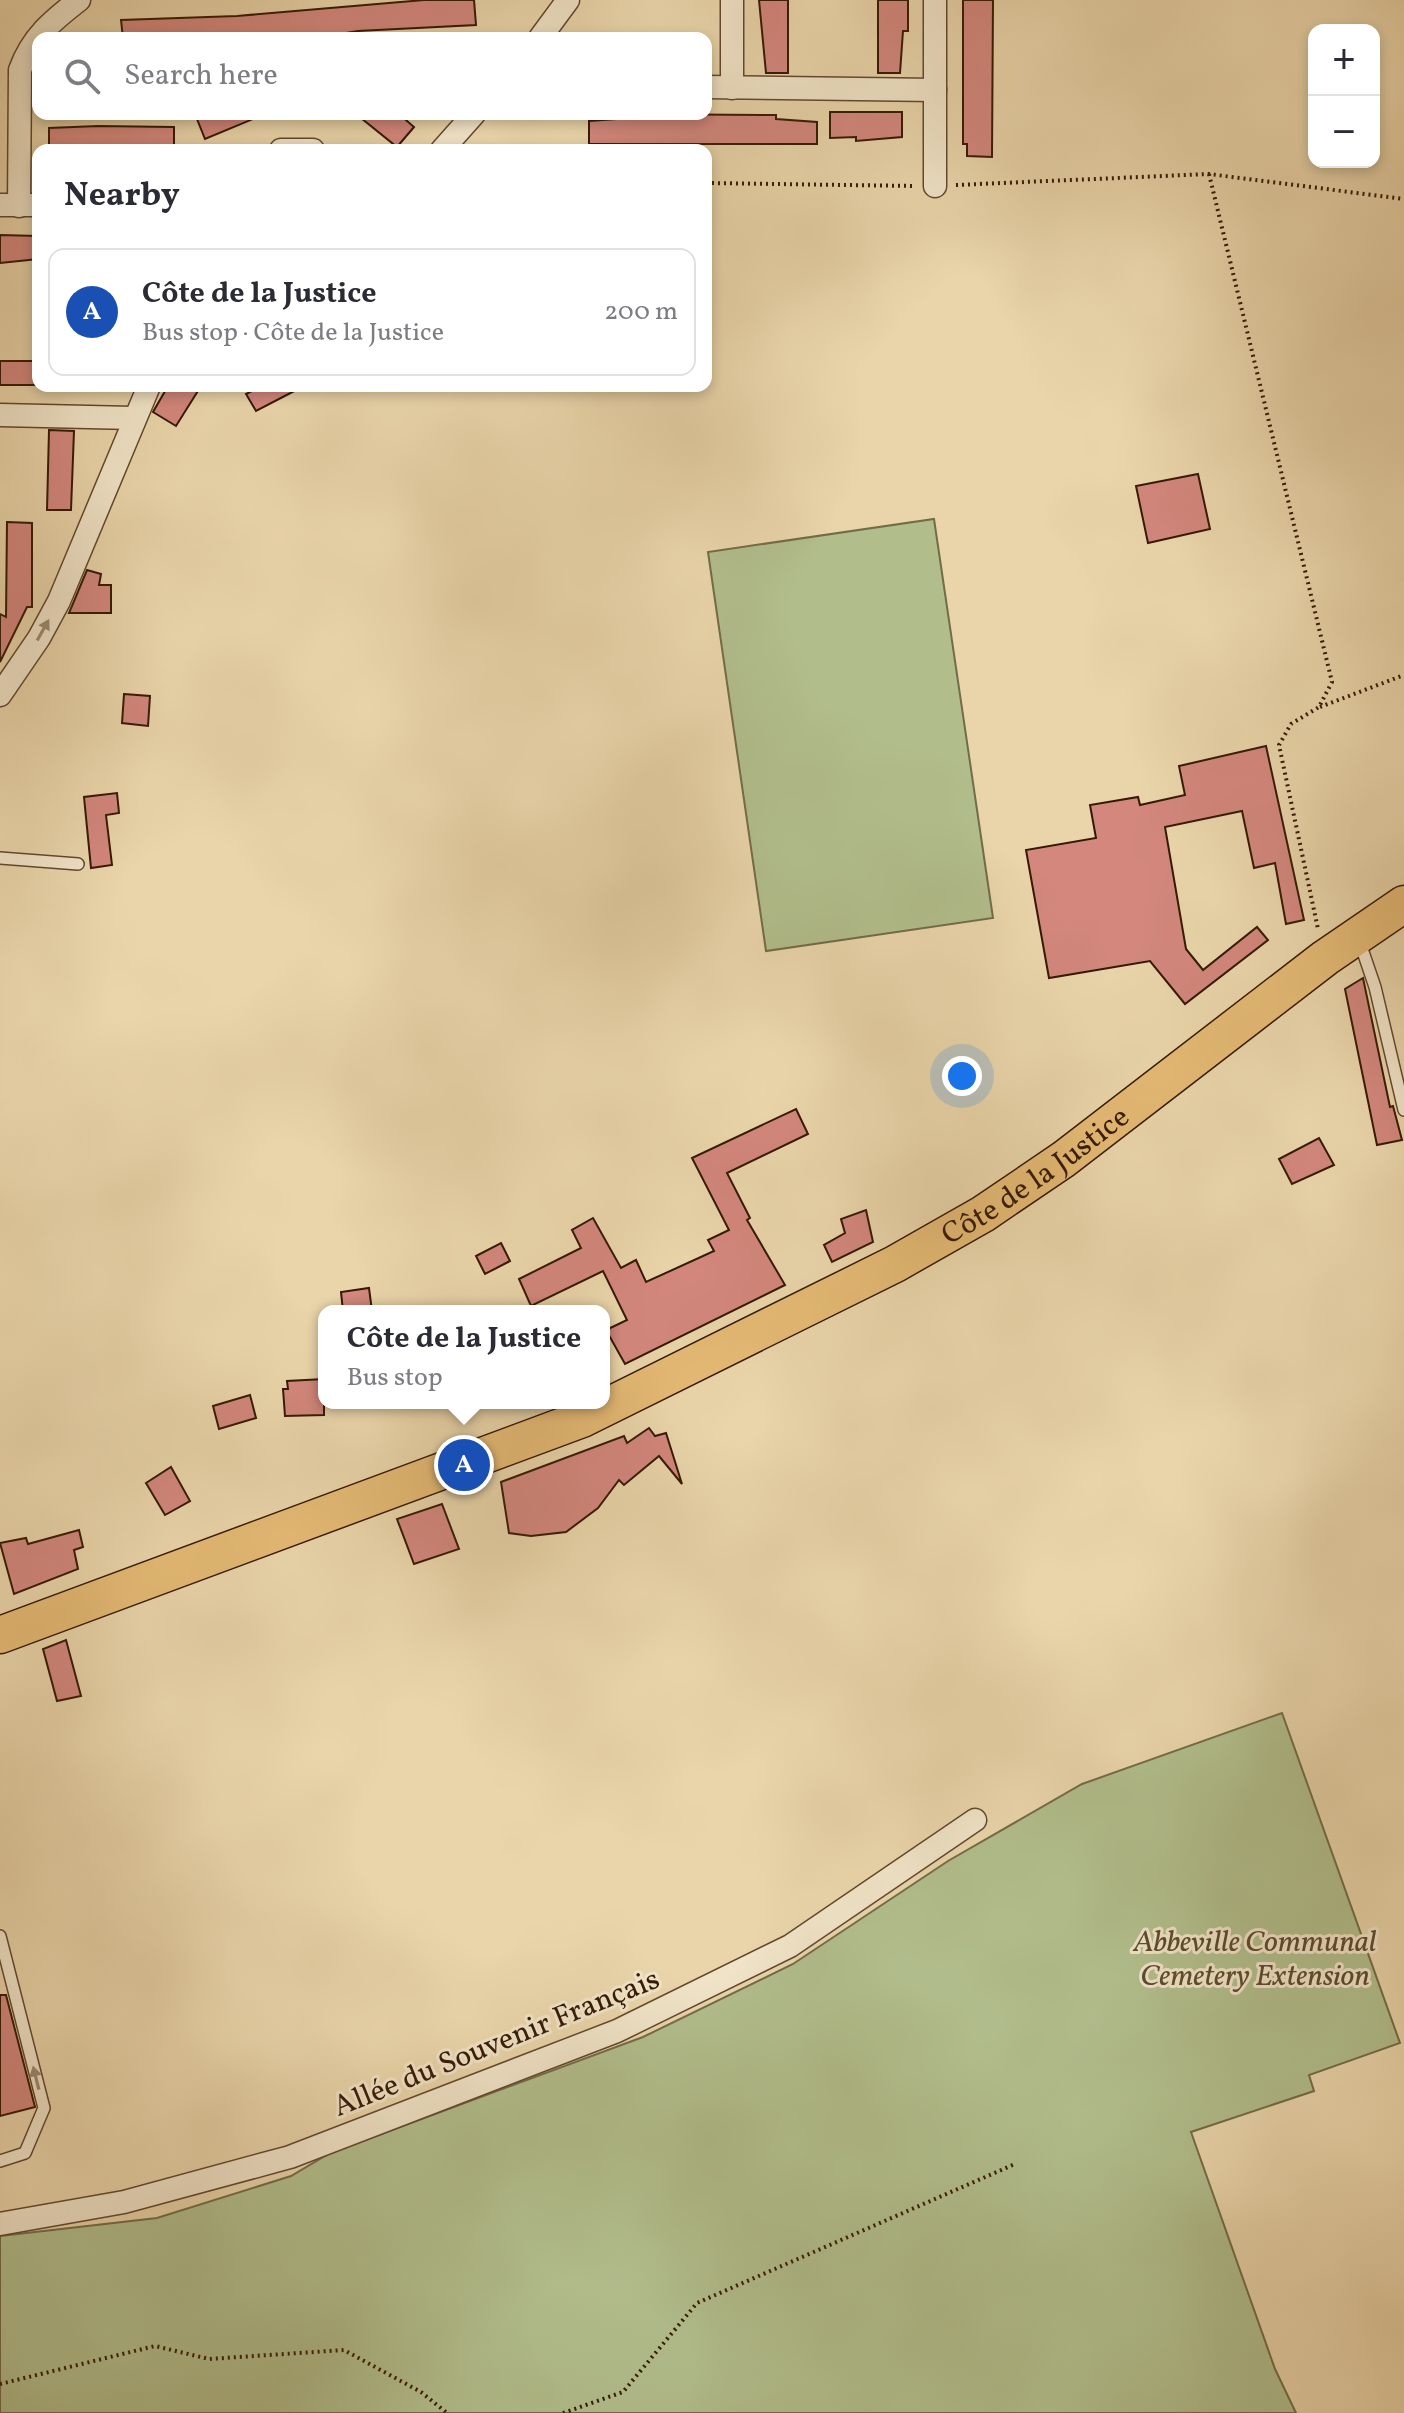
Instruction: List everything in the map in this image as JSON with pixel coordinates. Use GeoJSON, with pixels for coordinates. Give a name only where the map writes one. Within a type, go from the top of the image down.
{"type":"FeatureCollection","features":[{"type":"Feature","properties":{"kind":"main road","name":"Côte de la Justice"},"geometry":{"type":"LineString","coordinates":[[610,1405],[895,1264],[983,1214],[1064,1159],[1325,958],[1404,904]]}},
{"type":"Feature","properties":{"kind":"main road","name":"Côte de la Justice"},"geometry":{"type":"LineString","coordinates":[[1363,932],[1404,911]]}},
{"type":"Feature","properties":{"kind":"main road","name":"Côte de la Justice"},"geometry":{"type":"LineString","coordinates":[[0,1635],[602,1409]]}},
{"type":"Feature","properties":{"kind":"street"},"geometry":{"type":"LineString","coordinates":[[40,32],[79,0]]}},
{"type":"Feature","properties":{"kind":"street"},"geometry":{"type":"LineString","coordinates":[[544,32],[568,0]]}},
{"type":"Feature","properties":{"kind":"street"},"geometry":{"type":"LineString","coordinates":[[732,0],[732,88]]}},
{"type":"Feature","properties":{"kind":"street"},"geometry":{"type":"LineString","coordinates":[[935,0],[935,186]]}},
{"type":"Feature","properties":{"kind":"street"},"geometry":{"type":"LineString","coordinates":[[19,205],[20,70],[32,43]]}},
{"type":"Feature","properties":{"kind":"street"},"geometry":{"type":"LineString","coordinates":[[712,87],[935,90]]}},
{"type":"Feature","properties":{"kind":"street"},"geometry":{"type":"LineString","coordinates":[[447,144],[469,120]]}},
{"type":"Feature","properties":{"kind":"street"},"geometry":{"type":"LineString","coordinates":[[0,695],[39,638],[59,601],[146,392]]}},
{"type":"Feature","properties":{"kind":"street"},"geometry":{"type":"LineString","coordinates":[[0,415],[133,418]]}},
{"type":"Feature","properties":{"kind":"street","name":"Allée du Souvenir Français"},"geometry":{"type":"LineString","coordinates":[[0,2224],[124,2202],[290,2157],[617,2031],[790,1946],[975,1820]]}},
{"type":"Feature","properties":{"kind":"lane"},"geometry":{"type":"LineString","coordinates":[[0,858],[78,864]]}},
{"type":"Feature","properties":{"kind":"lane"},"geometry":{"type":"LineString","coordinates":[[1363,932],[1404,1110]]}},
{"type":"Feature","properties":{"kind":"lane"},"geometry":{"type":"LineString","coordinates":[[0,1936],[44,2108],[25,2153],[0,2161]]}},
{"type":"Feature","properties":{"kind":"path"},"geometry":{"type":"LineString","coordinates":[[1209,174],[1332,682],[1319,707]]}},
{"type":"Feature","properties":{"kind":"path"},"geometry":{"type":"LineString","coordinates":[[712,183],[935,186],[1209,174],[1404,199]]}},
{"type":"Feature","properties":{"kind":"path"},"geometry":{"type":"LineString","coordinates":[[1325,958],[1279,745],[1291,724],[1319,707],[1404,675]]}},
{"type":"Feature","properties":{"kind":"path"},"geometry":{"type":"LineString","coordinates":[[563,2413],[623,2392],[697,2303],[1015,2164]]}},
{"type":"Feature","properties":{"kind":"path"},"geometry":{"type":"LineString","coordinates":[[0,2384],[155,2346],[209,2359],[344,2350],[421,2392],[447,2413]]}},
{"type":"Feature","properties":{"kind":"green space"},"geometry":{"type":"Polygon","coordinates":[[[934,519],[993,918],[766,951],[708,552],[934,519]]]}},
{"type":"Feature","properties":{"kind":"green space","name":"Abbeville Communal Cemetery Extension"},"geometry":{"type":"Polygon","coordinates":[[[1282,1713],[1400,2043],[1309,2075],[1314,2091],[1191,2132],[1275,2369],[1296,2413],[0,2413],[0,2236],[157,2218],[291,2176],[330,2153],[643,2037],[793,1964],[948,1861],[1082,1784],[1282,1713]]]}},
{"type":"Feature","properties":{"kind":"building"},"geometry":{"type":"Polygon","coordinates":[[[424,0],[474,0],[476,25],[352,32],[122,32],[121,20],[237,16],[424,0]]]}},
{"type":"Feature","properties":{"kind":"building"},"geometry":{"type":"Polygon","coordinates":[[[759,0],[788,0],[788,73],[766,73],[759,0]]]}},
{"type":"Feature","properties":{"kind":"building"},"geometry":{"type":"Polygon","coordinates":[[[878,0],[908,0],[908,31],[903,31],[900,73],[878,73],[878,0]]]}},
{"type":"Feature","properties":{"kind":"building"},"geometry":{"type":"Polygon","coordinates":[[[963,0],[993,0],[992,157],[967,156],[967,144],[963,144],[963,0]]]}},
{"type":"Feature","properties":{"kind":"building"},"geometry":{"type":"Polygon","coordinates":[[[830,112],[902,112],[902,137],[856,141],[856,137],[830,138],[830,112]]]}},
{"type":"Feature","properties":{"kind":"building"},"geometry":{"type":"Polygon","coordinates":[[[712,115],[776,115],[776,119],[817,122],[817,144],[589,144],[589,121],[712,120],[712,115]]]}},
{"type":"Feature","properties":{"kind":"building"},"geometry":{"type":"Polygon","coordinates":[[[197,120],[251,120],[205,139],[197,120]]]}},
{"type":"Feature","properties":{"kind":"building"},"geometry":{"type":"Polygon","coordinates":[[[363,120],[406,120],[414,127],[400,144],[393,144],[363,120]]]}},
{"type":"Feature","properties":{"kind":"building"},"geometry":{"type":"Polygon","coordinates":[[[174,127],[174,144],[49,144],[49,128],[174,127]]]}},
{"type":"Feature","properties":{"kind":"building"},"geometry":{"type":"Polygon","coordinates":[[[0,235],[32,236],[32,260],[0,263],[0,235]]]}},
{"type":"Feature","properties":{"kind":"building"},"geometry":{"type":"Polygon","coordinates":[[[0,361],[32,361],[32,385],[0,385],[0,361]]]}},
{"type":"Feature","properties":{"kind":"building"},"geometry":{"type":"Polygon","coordinates":[[[165,392],[197,392],[176,426],[153,412],[165,392]]]}},
{"type":"Feature","properties":{"kind":"building"},"geometry":{"type":"Polygon","coordinates":[[[250,392],[292,392],[256,411],[246,394],[250,392]]]}},
{"type":"Feature","properties":{"kind":"building"},"geometry":{"type":"Polygon","coordinates":[[[49,430],[74,431],[71,510],[47,510],[49,430]]]}},
{"type":"Feature","properties":{"kind":"building"},"geometry":{"type":"Polygon","coordinates":[[[1198,474],[1210,529],[1148,543],[1136,486],[1198,474]]]}},
{"type":"Feature","properties":{"kind":"building"},"geometry":{"type":"Polygon","coordinates":[[[7,522],[32,523],[32,607],[27,607],[0,662],[0,614],[6,617],[7,522]]]}},
{"type":"Feature","properties":{"kind":"building"},"geometry":{"type":"Polygon","coordinates":[[[87,570],[101,574],[99,585],[111,585],[111,613],[69,613],[87,570]]]}},
{"type":"Feature","properties":{"kind":"building"},"geometry":{"type":"Polygon","coordinates":[[[124,694],[150,696],[148,726],[122,723],[124,694]]]}},
{"type":"Feature","properties":{"kind":"building"},"geometry":{"type":"Polygon","coordinates":[[[1266,746],[1304,920],[1286,924],[1275,863],[1254,868],[1242,811],[1165,827],[1186,949],[1203,970],[1257,927],[1268,940],[1185,1004],[1150,961],[1049,978],[1026,850],[1096,838],[1090,805],[1138,797],[1140,805],[1185,795],[1179,766],[1266,746]]]}},
{"type":"Feature","properties":{"kind":"building"},"geometry":{"type":"Polygon","coordinates":[[[117,793],[119,813],[106,815],[112,865],[91,868],[84,797],[117,793]]]}},
{"type":"Feature","properties":{"kind":"building"},"geometry":{"type":"Polygon","coordinates":[[[1363,978],[1390,1107],[1393,1106],[1402,1140],[1377,1145],[1345,989],[1363,978]]]}},
{"type":"Feature","properties":{"kind":"building"},"geometry":{"type":"Polygon","coordinates":[[[796,1109],[808,1134],[727,1173],[750,1218],[747,1220],[785,1285],[625,1364],[610,1337],[610,1328],[627,1320],[603,1271],[531,1305],[519,1279],[581,1248],[572,1230],[593,1218],[621,1268],[636,1260],[646,1282],[714,1251],[708,1240],[729,1230],[692,1158],[796,1109]]]}},
{"type":"Feature","properties":{"kind":"building"},"geometry":{"type":"Polygon","coordinates":[[[1319,1138],[1334,1165],[1292,1184],[1279,1159],[1319,1138]]]}},
{"type":"Feature","properties":{"kind":"building"},"geometry":{"type":"Polygon","coordinates":[[[866,1210],[873,1242],[832,1262],[824,1245],[845,1233],[841,1219],[866,1210]]]}},
{"type":"Feature","properties":{"kind":"building"},"geometry":{"type":"Polygon","coordinates":[[[501,1243],[510,1261],[485,1274],[476,1256],[501,1243]]]}},
{"type":"Feature","properties":{"kind":"building"},"geometry":{"type":"Polygon","coordinates":[[[369,1288],[371,1305],[342,1305],[341,1292],[369,1288]]]}},
{"type":"Feature","properties":{"kind":"building"},"geometry":{"type":"Polygon","coordinates":[[[318,1379],[318,1409],[324,1409],[324,1415],[285,1416],[283,1389],[288,1389],[287,1381],[318,1379]]]}},
{"type":"Feature","properties":{"kind":"building"},"geometry":{"type":"Polygon","coordinates":[[[250,1395],[256,1418],[219,1429],[213,1406],[250,1395]]]}},
{"type":"Feature","properties":{"kind":"building"},"geometry":{"type":"Polygon","coordinates":[[[649,1428],[655,1436],[666,1433],[682,1484],[659,1456],[624,1485],[619,1480],[598,1508],[566,1532],[531,1536],[509,1533],[501,1482],[624,1436],[627,1443],[649,1428]]]}},
{"type":"Feature","properties":{"kind":"building"},"geometry":{"type":"Polygon","coordinates":[[[171,1467],[190,1501],[165,1515],[146,1483],[171,1467]]]}},
{"type":"Feature","properties":{"kind":"building"},"geometry":{"type":"Polygon","coordinates":[[[442,1504],[459,1549],[414,1564],[397,1519],[442,1504]]]}},
{"type":"Feature","properties":{"kind":"building"},"geometry":{"type":"Polygon","coordinates":[[[79,1530],[83,1547],[74,1550],[78,1569],[14,1594],[0,1543],[26,1538],[28,1544],[79,1530]]]}},
{"type":"Feature","properties":{"kind":"building"},"geometry":{"type":"Polygon","coordinates":[[[66,1640],[81,1696],[57,1701],[43,1649],[66,1640]]]}},
{"type":"Feature","properties":{"kind":"building"},"geometry":{"type":"Polygon","coordinates":[[[0,1995],[6,1995],[35,2107],[0,2116],[0,1995]]]}},
{"type":"Feature","properties":{"kind":"place","name":"Côte de la Justice"},"geometry":{"type":"Point","coordinates":[464,1465]}}]}
